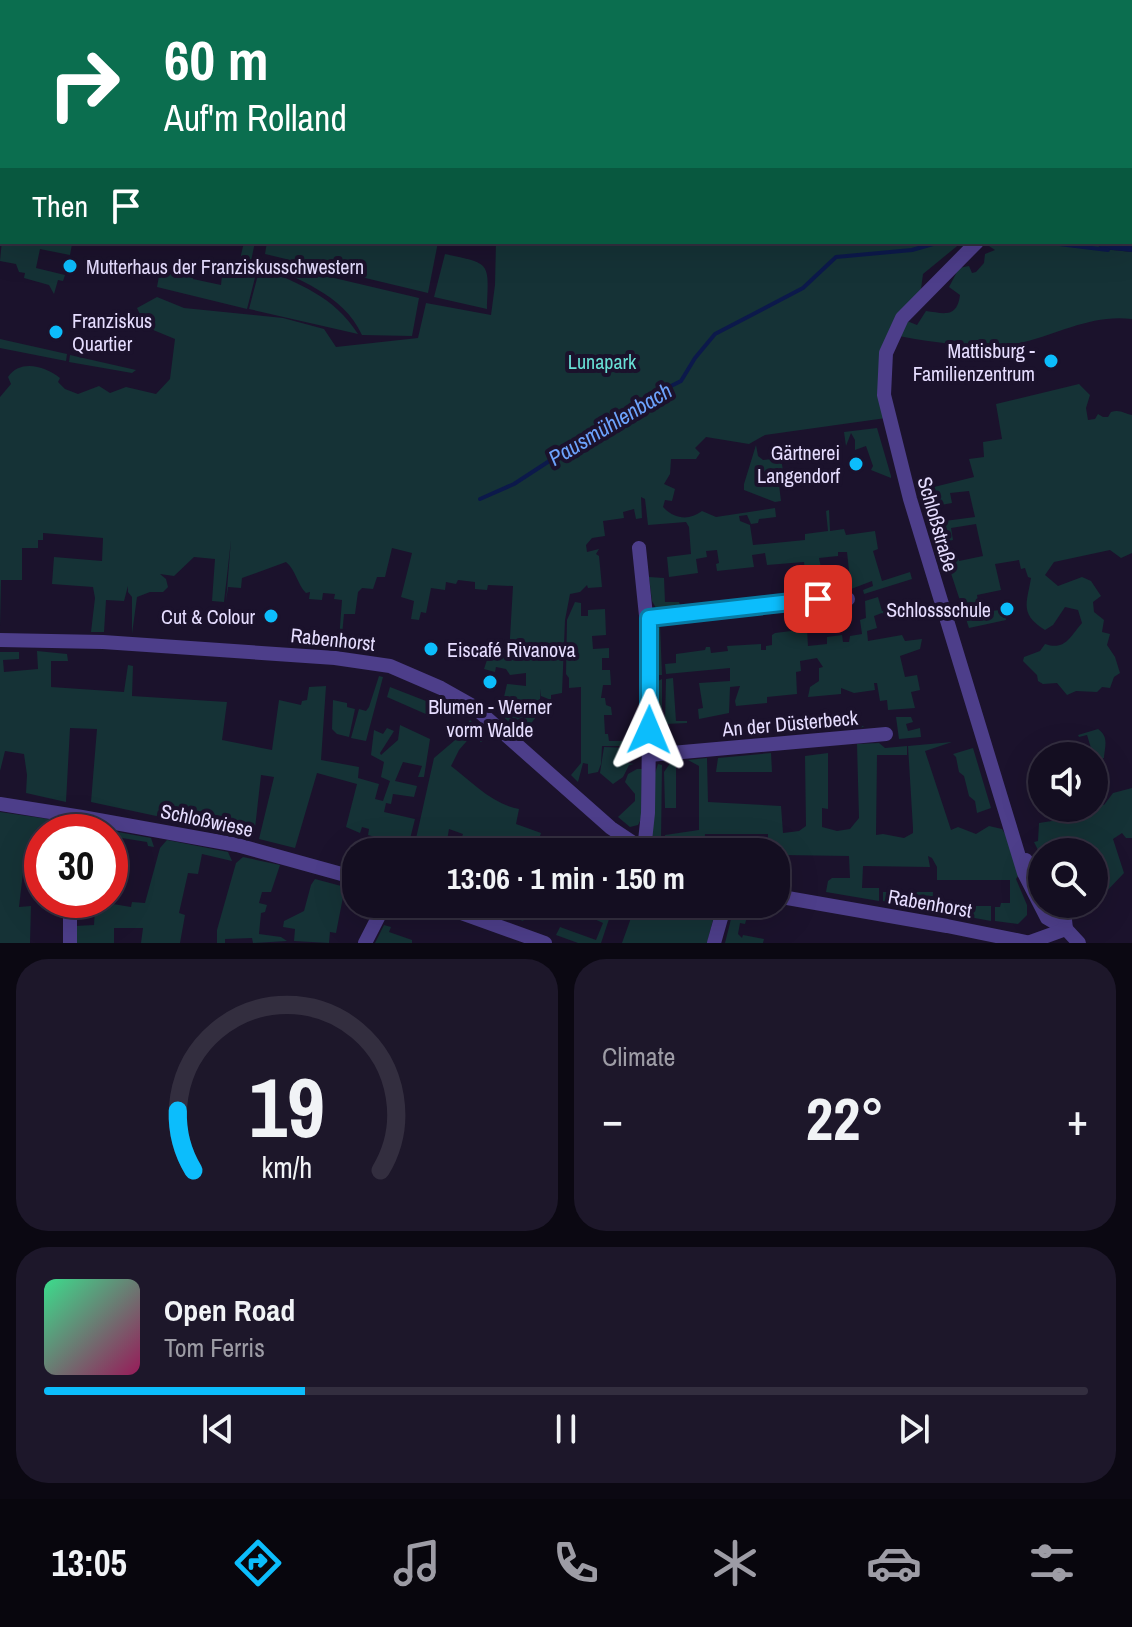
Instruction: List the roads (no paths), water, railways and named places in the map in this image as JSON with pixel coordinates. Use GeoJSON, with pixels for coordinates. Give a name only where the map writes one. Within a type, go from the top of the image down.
{"type":"FeatureCollection","features":[{"type":"Feature","properties":{"kind":"street","name":"Schloßstraße"},"geometry":{"type":"LineString","coordinates":[[975,244],[902,318],[886,353],[883,380],[888,420],[906,485],[998,795],[1028,884]]}},
{"type":"Feature","properties":{"kind":"street"},"geometry":{"type":"LineString","coordinates":[[639,548],[649,618],[646,838]]}},
{"type":"Feature","properties":{"kind":"street"},"geometry":{"type":"LineString","coordinates":[[649,618],[812,599],[848,599]]}},
{"type":"Feature","properties":{"kind":"street","name":"Rabenhorst"},"geometry":{"type":"LineString","coordinates":[[0,640],[118,643],[335,658],[390,666],[430,682],[473,706],[597,816],[627,838]]}},
{"type":"Feature","properties":{"kind":"street","name":"An der Düsterbeck"},"geometry":{"type":"LineString","coordinates":[[649,755],[886,734]]}},
{"type":"Feature","properties":{"kind":"street","name":"Schloßwiese"},"geometry":{"type":"LineString","coordinates":[[0,804],[63,814]]}},
{"type":"Feature","properties":{"kind":"street","name":"Schloßwiese"},"geometry":{"type":"LineString","coordinates":[[128,825],[237,845],[342,874]]}},
{"type":"Feature","properties":{"kind":"street","name":"Schloßstraße"},"geometry":{"type":"LineString","coordinates":[[1015,842],[1028,864]]}},
{"type":"Feature","properties":{"kind":"street","name":"Rabenhorst"},"geometry":{"type":"LineString","coordinates":[[790,898],[1035,941]]}},
{"type":"Feature","properties":{"kind":"street"},"geometry":{"type":"LineString","coordinates":[[70,918],[70,943]]}},
{"type":"Feature","properties":{"kind":"street"},"geometry":{"type":"LineString","coordinates":[[365,943],[378,918]]}},
{"type":"Feature","properties":{"kind":"street"},"geometry":{"type":"LineString","coordinates":[[475,918],[545,943]]}},
{"type":"Feature","properties":{"kind":"street"},"geometry":{"type":"LineString","coordinates":[[714,943],[721,918]]}},
{"type":"Feature","properties":{"kind":"street"},"geometry":{"type":"LineString","coordinates":[[1047,918],[1066,929],[1079,943]]}},
{"type":"Feature","properties":{"kind":"street"},"geometry":{"type":"LineString","coordinates":[[1035,941],[1049,926],[1047,918]]}},
{"type":"Feature","properties":{"kind":"street"},"geometry":{"type":"LineString","coordinates":[[1064,918],[1066,929]]}},
{"type":"Feature","properties":{"kind":"street"},"geometry":{"type":"LineString","coordinates":[[1035,941],[1066,929]]}},
{"type":"Feature","properties":{"kind":"waterway","name":"Pausmühlenbach"},"geometry":{"type":"LineString","coordinates":[[480,499],[514,484],[580,441],[601,434],[616,421],[637,412],[681,381],[715,334],[803,288],[836,257],[912,250],[933,244]]}},
{"type":"Feature","properties":{"kind":"waterway","name":"Pausmühlenbach"},"geometry":{"type":"LineString","coordinates":[[1059,244],[1108,250]]}},
{"type":"Feature","properties":{"kind":"place","name":"Mutterhaus der Franziskusschwestern"},"geometry":{"type":"Point","coordinates":[70,266]}},
{"type":"Feature","properties":{"kind":"place","name":"Franziskus Quartier"},"geometry":{"type":"Point","coordinates":[56,332]}},
{"type":"Feature","properties":{"kind":"place","name":"Mattisburg - Familienzentrum"},"geometry":{"type":"Point","coordinates":[1051,361]}},
{"type":"Feature","properties":{"kind":"place","name":"Gärtnerei Langendorf"},"geometry":{"type":"Point","coordinates":[856,464]}},
{"type":"Feature","properties":{"kind":"place","name":"Schlossschule"},"geometry":{"type":"Point","coordinates":[1007,609]}},
{"type":"Feature","properties":{"kind":"place","name":"Cut & Colour"},"geometry":{"type":"Point","coordinates":[271,616]}},
{"type":"Feature","properties":{"kind":"place","name":"Eiscafé Rivanova"},"geometry":{"type":"Point","coordinates":[431,649]}},
{"type":"Feature","properties":{"kind":"place","name":"Blumen - Werner vorm Walde"},"geometry":{"type":"Point","coordinates":[490,682]}},
{"type":"Feature","properties":{"kind":"park label","name":"Lunapark"},"geometry":{"type":"Point","coordinates":[602,361]}}]}
